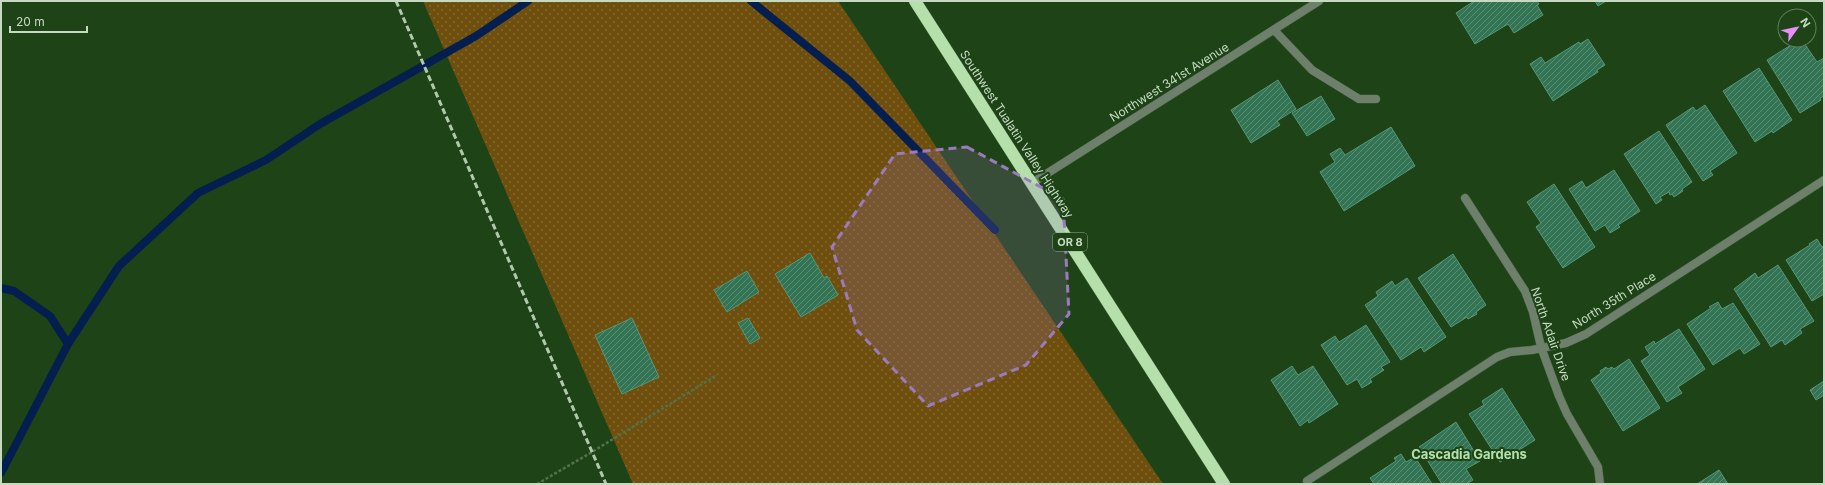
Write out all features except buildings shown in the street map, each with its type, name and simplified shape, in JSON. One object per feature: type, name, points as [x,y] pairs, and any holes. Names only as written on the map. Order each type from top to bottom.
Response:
[{"type":"highway","name":"Southwest Tualatin Valley Highway","points":[[915,1],[1224,484]]},
{"type":"street","name":"Northwest 341st Avenue","points":[[1032,183],[1319,1]]},
{"type":"street","points":[[1274,30],[1312,70],[1359,100],[1376,99]]},
{"type":"street","name":"North 35th Place","points":[[1307,481],[1497,357],[1510,352],[1532,350],[1566,343],[1586,334],[1824,180]]},
{"type":"street","name":"North Adair Drive","points":[[1465,198],[1525,291],[1533,312],[1541,348],[1567,414],[1598,467],[1600,484]]},
{"type":"path","points":[[538,484],[717,375]]},
{"type":"highlighted area","points":[[967,147],[1063,199],[1069,314],[1026,365],[928,406],[857,330],[832,247],[895,154]]},
{"type":"shaded area","points":[[423,1],[838,1],[1163,484],[633,484]]},
{"type":"waterway","points":[[1,473],[68,344],[119,266],[198,193],[266,160],[320,124],[476,36],[528,1]]},
{"type":"waterway","points":[[751,1],[850,81],[995,230]]},
{"type":"waterway","points":[[1,288],[14,291],[50,316],[68,344]]},
{"type":"railway","points":[[396,1],[606,484]]},
{"type":"district","name":"Cascadia Gardens","points":[[1469,454]]}]
